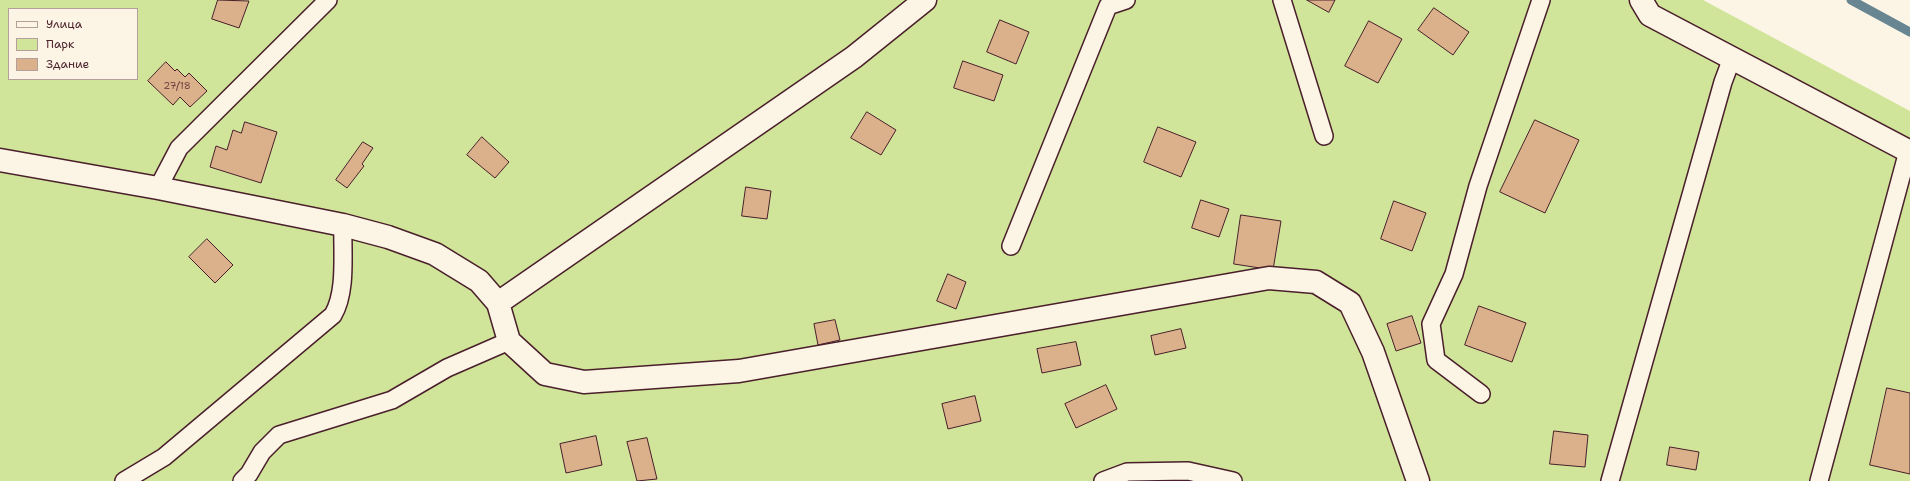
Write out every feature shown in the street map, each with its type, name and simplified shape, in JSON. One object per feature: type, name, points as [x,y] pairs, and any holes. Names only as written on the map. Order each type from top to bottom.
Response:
[{"type":"street","points":[[498,303],[854,57],[925,0]]},
{"type":"street","points":[[1642,0],[1650,15],[1909,151]]},
{"type":"street","points":[[0,160],[158,188],[343,225],[388,237],[435,254],[479,281],[498,303],[509,341],[545,374],[584,382],[739,371],[1270,278],[1316,282],[1350,303],[1373,352],[1418,481]]},
{"type":"lane","points":[[158,188],[179,148],[328,0]]},
{"type":"lane","points":[[1011,246],[1108,6],[1126,0]]},
{"type":"lane","points":[[1282,0],[1324,136]]},
{"type":"lane","points":[[1480,394],[1436,360],[1431,324],[1454,274],[1478,186],[1541,0]]},
{"type":"lane","points":[[1610,481],[1723,82],[1732,58]]},
{"type":"lane","points":[[1819,481],[1909,151]]},
{"type":"lane","points":[[124,481],[164,457],[333,315],[339,305],[341,294],[343,225]]},
{"type":"lane","points":[[242,481],[249,474],[262,452],[279,436],[392,400],[447,368],[509,341]]},
{"type":"lane","points":[[1103,481],[1128,472],[1188,471],[1233,481]]},
{"type":"green space","points":[[0,0],[1703,0],[1910,111],[1910,481],[0,481]]},
{"type":"building","points":[[218,0],[249,1],[239,28],[212,19]]},
{"type":"building","points":[[1307,0],[1335,0],[1329,12]]},
{"type":"building","points":[[1434,8],[1469,32],[1453,55],[1418,30]]},
{"type":"building","points":[[1000,20],[1029,32],[1016,64],[987,52]]},
{"type":"building","points":[[1369,21],[1402,39],[1378,83],[1345,66]]},
{"type":"building","points":[[963,61],[1003,75],[994,101],[954,88]]},
{"type":"building","points":[[166,62],[175,71],[177,69],[185,77],[189,73],[207,91],[190,107],[180,97],[173,105],[148,81]]},
{"type":"building","points":[[867,112],[896,130],[881,155],[851,138]]},
{"type":"building","points":[[1535,120],[1579,140],[1545,213],[1500,192]]},
{"type":"building","points":[[245,122],[277,132],[261,183],[210,167],[216,146],[227,150],[233,130],[241,133]]},
{"type":"building","points":[[1158,127],[1196,142],[1181,177],[1144,162]]},
{"type":"building","points":[[482,137],[509,162],[495,178],[467,155]]},
{"type":"building","points":[[363,142],[373,148],[362,164],[364,166],[347,188],[336,180]]},
{"type":"building","points":[[746,187],[771,191],[767,219],[742,216]]},
{"type":"building","points":[[1201,200],[1229,209],[1219,237],[1192,228]]},
{"type":"building","points":[[1394,201],[1426,213],[1412,251],[1381,239]]},
{"type":"building","points":[[1241,215],[1281,221],[1273,270],[1234,264]]},
{"type":"building","points":[[207,239],[233,265],[215,283],[189,257]]},
{"type":"building","points":[[948,274],[966,282],[956,309],[937,301]]},
{"type":"building","points":[[1479,306],[1526,323],[1512,362],[1465,345]]},
{"type":"building","points":[[1412,316],[1421,343],[1396,351],[1387,324]]},
{"type":"building","points":[[835,320],[840,340],[818,345],[814,324]]},
{"type":"building","points":[[1181,329],[1186,348],[1155,355],[1151,336]]},
{"type":"building","points":[[1076,342],[1081,365],[1042,373],[1037,349]]},
{"type":"building","points":[[1106,385],[1117,409],[1076,428],[1065,404]]},
{"type":"building","points":[[1887,388],[1910,393],[1910,474],[1870,465]]},
{"type":"building","points":[[975,396],[981,421],[948,429],[942,404]]},
{"type":"building","points":[[1554,431],[1588,435],[1585,467],[1550,464]]},
{"type":"building","points":[[596,436],[602,465],[566,473],[560,444]]},
{"type":"building","points":[[647,438],[657,479],[637,481],[627,442]]},
{"type":"building","points":[[1670,447],[1699,452],[1696,470],[1667,465]]},
{"type":"waterway","points":[[1851,0],[1910,32]]}]
